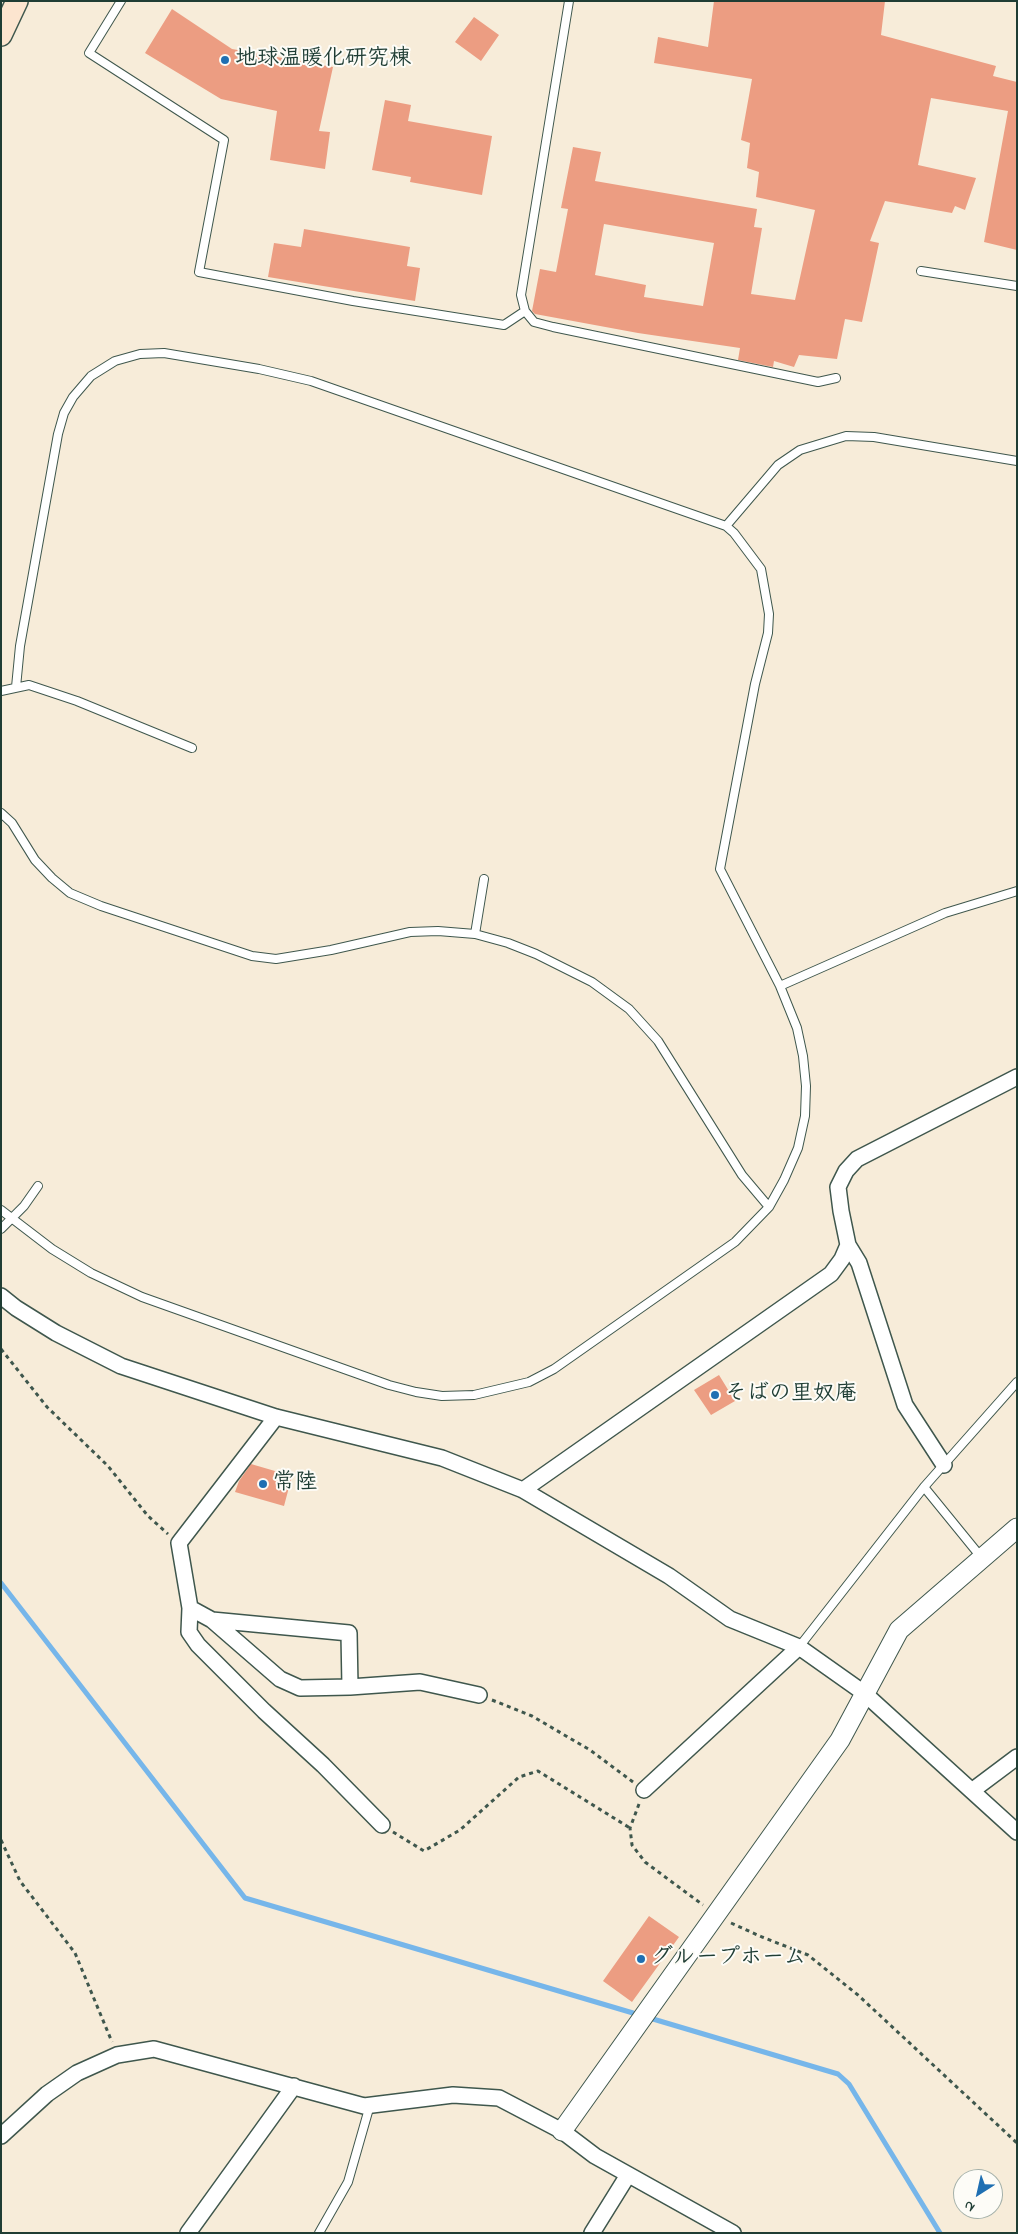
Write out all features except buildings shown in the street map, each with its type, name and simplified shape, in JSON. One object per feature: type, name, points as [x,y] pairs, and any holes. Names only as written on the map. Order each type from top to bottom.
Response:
[{"type":"main road","points":[[1,35],[17,1]]},
{"type":"street","points":[[944,1465],[905,1405],[859,1263],[848,1245],[838,1187],[846,1171],[857,1159],[1017,1077]]},
{"type":"street","points":[[523,1490],[831,1274],[842,1259],[848,1245]]},
{"type":"street","points":[[1,1296],[16,1308],[56,1333],[121,1366],[276,1418],[442,1458],[523,1490],[670,1576],[730,1619],[799,1647],[864,1693],[1017,1832]]},
{"type":"street","points":[[276,1418],[179,1543],[190,1608],[189,1632],[198,1645],[264,1712],[323,1765],[382,1825]]},
{"type":"street","points":[[562,2131],[840,1740],[899,1630],[1017,1528]]},
{"type":"street","points":[[190,1608],[212,1620],[280,1679],[300,1688],[420,1682],[479,1694]]},
{"type":"street","points":[[212,1620],[349,1633],[350,1687]]},
{"type":"street","points":[[644,1790],[799,1647]]},
{"type":"street","points":[[973,1790],[1017,1757]]},
{"type":"street","points":[[1,2136],[47,2094],[77,2073],[117,2055],[154,2048],[364,2106],[453,2095],[499,2098],[562,2131],[595,2156],[733,2233]]},
{"type":"street","points":[[188,2233],[294,2086]]},
{"type":"street","points":[[592,2233],[628,2175]]},
{"type":"lane","points":[[121,1],[89,53],[224,140],[199,272],[353,301],[504,325],[525,311]]},
{"type":"lane","points":[[570,1],[521,295],[525,311],[534,322],[553,328],[818,382],[836,378]]},
{"type":"lane","points":[[921,271],[1017,286]]},
{"type":"lane","points":[[1,1210],[52,1249],[91,1273],[142,1297],[389,1385],[442,1396],[474,1396],[529,1382],[554,1369],[735,1242],[769,1207],[784,1180],[798,1148],[805,1116],[806,1086],[803,1056],[797,1028],[780,986],[720,869],[755,684],[768,633],[769,614],[761,569],[734,533],[726,526],[311,381],[259,369],[174,355],[140,354],[115,361],[91,376],[73,397],[64,413],[58,434],[20,646],[16,687]]},
{"type":"lane","points":[[726,526],[778,465],[800,450],[846,436],[874,437],[1017,461]]},
{"type":"lane","points":[[1,691],[29,685],[77,701],[192,748]]},
{"type":"lane","points":[[1,813],[12,823],[35,860],[70,893],[101,906],[252,956],[276,959],[331,950],[410,932],[438,931],[475,934],[508,943],[536,954],[592,982],[629,1009],[658,1041],[742,1175],[769,1207]]},
{"type":"lane","points":[[475,934],[484,879]]},
{"type":"lane","points":[[780,986],[946,913],[1017,891]]},
{"type":"lane","points":[[1,1229],[12,1219],[38,1186]]},
{"type":"lane","points":[[799,1647],[924,1487],[1017,1382]]},
{"type":"lane","points":[[924,1487],[982,1558]]},
{"type":"lane","points":[[319,2233],[348,2182],[370,2105]]},
{"type":"path","points":[[1,1350],[47,1407],[108,1466],[148,1516],[179,1543]]},
{"type":"path","points":[[479,1694],[532,1716],[590,1750],[644,1790],[630,1828],[632,1845],[645,1862],[715,1915],[762,1937],[808,1955],[858,1995],[1017,2143]]},
{"type":"path","points":[[382,1825],[424,1852],[460,1830],[518,1777],[538,1771],[630,1828]]},
{"type":"path","points":[[1,1840],[20,1881],[75,1953],[117,2055]]},
{"type":"waterway","points":[[1,1583],[245,1898],[633,2013]]},
{"type":"waterway","points":[[653,2019],[838,2074],[849,2084],[940,2233]]},
{"type":"place","name":"地球温暖化研究棟","points":[[225,60]]},
{"type":"place","name":"そばの里奴庵","points":[[715,1395]]},
{"type":"place","name":"常陸","points":[[263,1484]]},
{"type":"place","name":"グループホーム","points":[[641,1959]]}]
